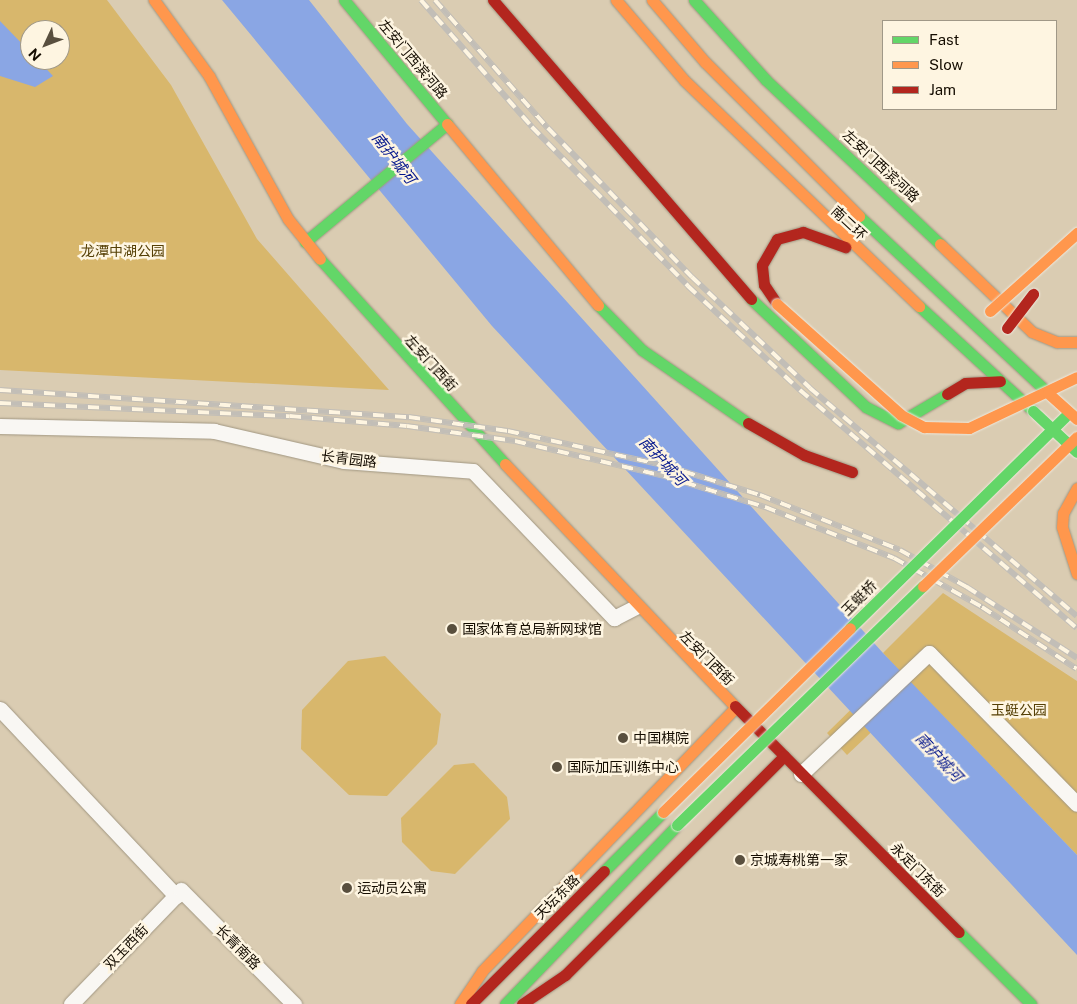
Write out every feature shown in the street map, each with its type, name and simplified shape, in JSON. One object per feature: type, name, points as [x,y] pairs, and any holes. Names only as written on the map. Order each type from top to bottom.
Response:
[{"type":"main road","name":"左安门西街","points":[[154,0],[209,76],[288,219],[306,242],[427,382],[636,607],[759,732]]},
{"type":"main road","name":"左安门西滨河路","points":[[344,0],[602,310],[642,350],[733,414],[804,455],[852,472]]},
{"type":"main road","points":[[493,0],[734,283],[866,408],[898,423],[934,406],[947,394],[965,383],[1000,381]]},
{"type":"main road","name":"南二环","points":[[616,0],[685,80],[864,257],[1077,452]]},
{"type":"main road","name":"南二环","points":[[652,0],[704,62],[1009,358],[1077,420]]},
{"type":"main road","name":"左安门西滨河路","points":[[694,0],[766,80],[1032,332],[1058,342],[1077,342]]},
{"type":"main road","points":[[678,9],[704,62]]},
{"type":"main road","points":[[306,242],[355,197],[447,124]]},
{"type":"main road","points":[[959,310],[990,311],[1077,233]]},
{"type":"main road","points":[[864,257],[817,234],[784,235],[769,247],[762,265],[764,285],[777,304],[896,411],[924,427],[969,428],[1077,376]]},
{"type":"main road","points":[[1009,358],[1007,328],[1046,280],[1077,247]]},
{"type":"main road","points":[[954,340],[954,357]]},
{"type":"main road","points":[[947,394],[955,373]]},
{"type":"main road","name":"玉蜓桥","points":[[663,812],[1077,406]]},
{"type":"main road","points":[[759,732],[1077,420]]},
{"type":"main road","points":[[505,1004],[677,825],[1077,437]]},
{"type":"main road","points":[[1077,488],[1068,503],[1063,542],[1077,574]]},
{"type":"main road","points":[[451,1004],[735,708]]},
{"type":"main road","name":"永定门东街","points":[[759,732],[1031,1004]]},
{"type":"main road","points":[[698,745],[747,794]]},
{"type":"main road","points":[[538,1004],[564,975],[784,756]]},
{"type":"main road","name":"天坛东路","points":[[471,1004],[663,812]]},
{"type":"main road","points":[[460,1004],[482,971]]},
{"type":"main road","points":[[522,1004],[564,975]]},
{"type":"street","name":"长青园路","points":[[0,426],[214,431],[344,461],[473,471],[614,618],[636,607]]},
{"type":"street","points":[[801,774],[837,744],[929,653],[1077,804]]},
{"type":"street","name":"长青南路","points":[[0,709],[179,893],[294,1004]]},
{"type":"street","name":"双玉西街","points":[[71,1004],[179,893]]},
{"type":"green space","name":"龙潭中湖公园","points":[[0,0],[107,0],[171,85],[257,239],[389,390],[0,370]]},
{"type":"green space","name":"玉蜓公园","points":[[943,593],[1077,681],[1077,855],[917,689],[847,755],[827,733],[895,666],[883,653]]},
{"type":"green space","points":[[385,656],[441,714],[437,744],[387,796],[349,795],[301,749],[302,710],[348,661]]},
{"type":"green space","points":[[474,763],[507,797],[510,819],[455,874],[431,871],[402,842],[401,818],[454,765]]},
{"type":"water","name":"南护城河","points":[[222,0],[309,0],[407,124],[883,653],[1077,855],[1077,955],[492,326]]},
{"type":"water","points":[[0,21],[20,42],[20,70],[47,70],[53,76],[35,87],[0,76]]},
{"type":"railway","points":[[421,0],[532,127],[688,286],[800,390],[1077,628]]},
{"type":"railway","points":[[435,0],[548,128],[692,277],[810,388],[1077,616]]},
{"type":"railway","points":[[0,390],[409,417],[508,431],[663,465],[760,495],[900,550],[967,587],[1077,658]]},
{"type":"railway","points":[[0,403],[290,416],[407,426],[515,441],[664,476],[765,507],[894,558],[982,607],[1077,669]]},
{"type":"traffic: fast","points":[[305,242],[447,124],[344,0]]},
{"type":"traffic: fast","points":[[694,0],[766,80],[940,244]]},
{"type":"traffic: fast","points":[[859,216],[1048,393]]},
{"type":"traffic: fast","points":[[320,259],[505,464]]},
{"type":"traffic: fast","points":[[751,299],[866,407],[898,423],[947,394]]},
{"type":"traffic: fast","points":[[598,305],[642,350],[748,423]]},
{"type":"traffic: fast","points":[[919,306],[1033,411]]},
{"type":"traffic: fast","points":[[1033,411],[1077,452]]},
{"type":"traffic: fast","points":[[850,628],[1065,417]]},
{"type":"traffic: fast","points":[[677,825],[923,586]]},
{"type":"traffic: fast","points":[[604,871],[663,812]]},
{"type":"traffic: fast","points":[[505,1004],[677,825]]},
{"type":"traffic: fast","points":[[959,932],[1031,1004]]},
{"type":"traffic: slow","points":[[154,0],[209,76],[288,219],[320,259]]},
{"type":"traffic: slow","points":[[616,0],[685,81],[919,306]]},
{"type":"traffic: slow","points":[[652,0],[705,62],[859,216]]},
{"type":"traffic: slow","points":[[447,124],[598,305]]},
{"type":"traffic: slow","points":[[990,311],[1077,233]]},
{"type":"traffic: slow","points":[[940,244],[1032,332],[1057,342],[1077,342]]},
{"type":"traffic: slow","points":[[777,304],[901,415],[924,427],[969,428],[1077,377]]},
{"type":"traffic: slow","points":[[1048,393],[1077,419]]},
{"type":"traffic: slow","points":[[923,586],[1077,437]]},
{"type":"traffic: slow","points":[[505,464],[735,706]]},
{"type":"traffic: slow","points":[[1077,488],[1063,513],[1062,527],[1077,574]]},
{"type":"traffic: slow","points":[[663,812],[850,628]]},
{"type":"traffic: slow","points":[[460,1004],[482,971],[735,708]]},
{"type":"traffic: jam","points":[[493,0],[751,299]]},
{"type":"traffic: jam","points":[[777,304],[764,285],[762,265],[777,239],[803,232],[845,247]]},
{"type":"traffic: jam","points":[[1007,328],[1033,294]]},
{"type":"traffic: jam","points":[[947,394],[965,383],[1000,381]]},
{"type":"traffic: jam","points":[[748,423],[804,455],[852,472]]},
{"type":"traffic: jam","points":[[735,706],[959,932]]},
{"type":"traffic: jam","points":[[522,1004],[565,975],[784,756]]},
{"type":"traffic: jam","points":[[471,1004],[604,871]]},
{"type":"place","name":"国家体育总局新网球馆","points":[[452,629]]},
{"type":"place","name":"中国棋院","points":[[623,738]]},
{"type":"place","name":"国际加压训练中心","points":[[557,767]]},
{"type":"place","name":"京城寿桃第一家","points":[[740,860]]},
{"type":"place","name":"运动员公寓","points":[[347,888]]}]
